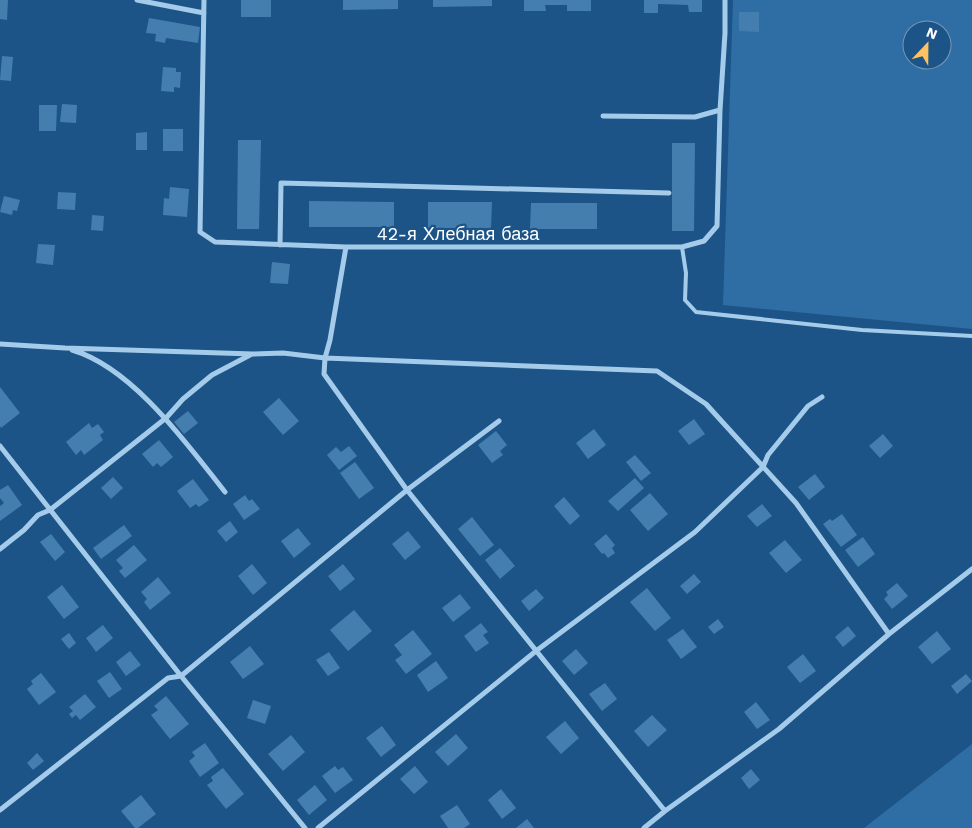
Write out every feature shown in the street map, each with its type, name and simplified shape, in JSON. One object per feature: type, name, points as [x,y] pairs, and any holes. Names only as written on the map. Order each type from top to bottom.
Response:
[{"type":"street","points":[[137,0],[204,13]]},
{"type":"street","name":"42-я Хлебная база","points":[[204,0],[200,232],[215,242],[346,248],[682,247],[704,241],[717,226],[725,0]]},
{"type":"street","points":[[603,116],[695,118],[720,110]]},
{"type":"street","points":[[280,245],[281,183],[668,193]]},
{"type":"street","points":[[346,248],[330,340],[325,358],[324,374],[407,490],[664,811]]},
{"type":"street","points":[[0,344],[253,354],[284,353],[325,358],[657,371],[706,404],[796,503],[889,634]]},
{"type":"street","points":[[65,348],[88,355],[111,369],[166,418],[225,492]]},
{"type":"street","points":[[0,549],[24,530],[38,515],[50,510],[166,418],[183,399],[212,375],[253,354]]},
{"type":"street","points":[[318,828],[536,650],[694,532],[763,467],[768,455],[808,406],[822,397]]},
{"type":"street","points":[[0,810],[168,678],[181,676],[407,490],[499,421]]},
{"type":"street","points":[[0,446],[181,676],[306,828]]},
{"type":"street","points":[[644,828],[664,811],[779,729],[889,634],[972,569]]},
{"type":"lane","points":[[682,247],[686,273],[685,300],[696,312],[862,330],[972,336]]},
{"type":"shaded area","points":[[733,0],[972,0],[972,329],[723,305]]},
{"type":"shaded area","points":[[972,744],[972,828],[864,828]]},
{"type":"building","points":[[0,0],[8,0],[7,20],[0,19]]},
{"type":"building","points":[[241,0],[271,0],[271,17],[241,17]]},
{"type":"building","points":[[343,0],[398,0],[398,9],[343,10]]},
{"type":"building","points":[[433,0],[492,0],[492,6],[433,7]]},
{"type":"building","points":[[524,0],[591,0],[591,11],[567,11],[567,5],[545,5],[546,11],[524,11]]},
{"type":"building","points":[[644,0],[702,0],[702,12],[689,12],[688,5],[658,4],[658,13],[644,13]]},
{"type":"building","points":[[739,12],[759,12],[759,32],[739,31]]},
{"type":"building","points":[[149,18],[200,27],[198,43],[166,38],[165,43],[155,41],[156,34],[146,33]]},
{"type":"building","points":[[2,56],[13,57],[11,81],[0,80]]},
{"type":"building","points":[[163,67],[176,68],[176,72],[181,72],[180,88],[174,87],[174,92],[161,91]]},
{"type":"building","points":[[62,104],[77,105],[76,123],[60,122]]},
{"type":"building","points":[[39,105],[57,105],[56,131],[39,131]]},
{"type":"building","points":[[163,129],[183,129],[183,151],[163,151]]},
{"type":"building","points":[[147,132],[147,150],[136,150],[136,133]]},
{"type":"building","points":[[238,140],[261,140],[259,229],[237,229]]},
{"type":"building","points":[[672,143],[695,143],[694,231],[672,231]]},
{"type":"building","points":[[170,187],[189,189],[187,217],[163,215],[164,198],[169,199]]},
{"type":"building","points":[[58,192],[76,193],[75,210],[57,209]]},
{"type":"building","points":[[4,196],[20,200],[17,211],[13,210],[12,215],[0,212]]},
{"type":"building","points":[[309,201],[394,202],[394,227],[309,227]]},
{"type":"building","points":[[428,202],[492,202],[491,228],[428,228]]},
{"type":"building","points":[[531,203],[597,203],[597,229],[530,229]]},
{"type":"building","points":[[92,215],[104,216],[103,231],[91,230]]},
{"type":"building","points":[[38,244],[55,245],[53,265],[36,263]]},
{"type":"building","points":[[272,262],[290,264],[288,284],[270,283]]},
{"type":"building","points":[[0,387],[20,413],[1,428],[0,426]]},
{"type":"building","points":[[279,398],[299,421],[283,435],[263,412]]},
{"type":"building","points":[[188,411],[198,423],[184,434],[174,422]]},
{"type":"building","points":[[694,419],[705,434],[689,445],[678,431]]},
{"type":"building","points":[[89,423],[92,428],[98,424],[104,432],[100,435],[103,440],[84,455],[81,450],[76,455],[66,442]]},
{"type":"building","points":[[594,429],[606,445],[588,459],[576,443]]},
{"type":"building","points":[[496,431],[507,445],[500,451],[503,455],[492,463],[478,445]]},
{"type":"building","points":[[883,434],[893,446],[880,458],[869,446]]},
{"type":"building","points":[[159,440],[173,457],[161,467],[157,463],[153,467],[142,454]]},
{"type":"building","points":[[349,446],[357,456],[339,470],[327,455],[336,447],[341,452]]},
{"type":"building","points":[[635,455],[651,473],[641,481],[626,462]]},
{"type":"building","points":[[355,462],[374,488],[359,499],[340,473]]},
{"type":"building","points":[[815,474],[825,487],[809,500],[798,487]]},
{"type":"building","points":[[113,477],[123,488],[111,499],[101,488]]},
{"type":"building","points":[[635,478],[644,488],[618,511],[608,501]]},
{"type":"building","points":[[193,479],[209,500],[199,507],[196,504],[190,508],[177,491]]},
{"type":"building","points":[[8,485],[22,505],[0,521],[0,506],[4,503],[0,498],[0,490]]},
{"type":"building","points":[[650,493],[668,514],[648,531],[630,510]]},
{"type":"building","points":[[245,495],[249,501],[252,499],[260,509],[244,520],[233,504]]},
{"type":"building","points":[[564,497],[580,516],[570,525],[554,506]]},
{"type":"building","points":[[762,504],[772,516],[757,527],[747,516]]},
{"type":"building","points":[[842,514],[857,535],[841,547],[823,524],[830,519],[832,521]]},
{"type":"building","points":[[472,517],[494,545],[480,556],[458,529]]},
{"type":"building","points":[[230,521],[238,532],[226,542],[217,531]]},
{"type":"building","points":[[124,525],[132,536],[101,559],[93,548]]},
{"type":"building","points":[[298,528],[311,544],[294,558],[281,541]]},
{"type":"building","points":[[408,531],[421,547],[405,560],[392,544]]},
{"type":"building","points":[[51,534],[65,552],[55,561],[40,542]]},
{"type":"building","points":[[606,534],[615,545],[612,548],[615,553],[608,558],[594,544]]},
{"type":"building","points":[[863,537],[875,554],[858,567],[845,550]]},
{"type":"building","points":[[785,540],[802,560],[786,573],[769,553]]},
{"type":"building","points":[[134,545],[147,560],[125,578],[119,571],[123,568],[116,560]]},
{"type":"building","points":[[500,548],[515,566],[500,579],[485,560]]},
{"type":"building","points":[[252,564],[267,583],[253,595],[238,576]]},
{"type":"building","points":[[343,564],[355,579],[340,591],[328,576]]},
{"type":"building","points":[[694,574],[701,582],[687,594],[680,586]]},
{"type":"building","points":[[158,577],[171,593],[150,610],[144,602],[147,599],[141,592]]},
{"type":"building","points":[[897,583],[908,596],[892,609],[884,599],[888,595],[886,592]]},
{"type":"building","points":[[62,585],[79,607],[64,619],[47,597]]},
{"type":"building","points":[[647,588],[671,618],[655,631],[630,602]]},
{"type":"building","points":[[536,589],[544,598],[529,611],[521,601]]},
{"type":"building","points":[[460,594],[471,608],[453,622],[442,608]]},
{"type":"building","points":[[354,610],[372,631],[348,651],[330,630]]},
{"type":"building","points":[[718,619],[724,627],[714,634],[708,627]]},
{"type":"building","points":[[481,623],[488,632],[483,635],[489,643],[476,652],[464,636]]},
{"type":"building","points":[[103,625],[113,638],[96,652],[86,638]]},
{"type":"building","points":[[848,626],[856,636],[843,647],[835,637]]},
{"type":"building","points":[[683,629],[697,647],[681,659],[667,640]]},
{"type":"building","points":[[413,630],[432,654],[406,674],[395,660],[402,655],[394,645]]},
{"type":"building","points":[[937,631],[951,649],[932,664],[918,647]]},
{"type":"building","points":[[69,633],[76,643],[69,649],[61,639]]},
{"type":"building","points":[[250,646],[264,664],[243,679],[230,662]]},
{"type":"building","points":[[576,649],[588,663],[574,675],[562,661]]},
{"type":"building","points":[[130,651],[141,665],[126,676],[116,662]]},
{"type":"building","points":[[329,652],[340,668],[328,676],[316,660]]},
{"type":"building","points":[[803,654],[816,671],[800,683],[787,667]]},
{"type":"building","points":[[436,661],[448,678],[428,692],[417,675]]},
{"type":"building","points":[[110,672],[122,689],[109,698],[97,681]]},
{"type":"building","points":[[41,673],[56,692],[39,705],[27,689],[33,684],[31,681]]},
{"type":"building","points":[[966,674],[972,681],[957,694],[951,686]]},
{"type":"building","points":[[605,683],[617,699],[602,711],[589,694]]},
{"type":"building","points":[[85,694],[96,707],[80,720],[76,715],[72,718],[69,714],[73,711],[69,707]]},
{"type":"building","points":[[166,696],[189,724],[170,739],[151,715],[158,710],[154,706]]},
{"type":"building","points":[[253,700],[271,706],[265,724],[247,718]]},
{"type":"building","points":[[756,702],[770,720],[757,729],[744,712]]},
{"type":"building","points":[[652,715],[667,730],[648,747],[634,731]]},
{"type":"building","points":[[565,721],[579,738],[561,754],[546,737]]},
{"type":"building","points":[[382,726],[396,745],[381,757],[366,738]]},
{"type":"building","points":[[456,734],[468,748],[448,766],[435,752]]},
{"type":"building","points":[[291,735],[305,752],[283,771],[268,754]]},
{"type":"building","points":[[205,743],[219,763],[200,777],[189,761],[195,756],[192,752]]},
{"type":"building","points":[[37,753],[44,761],[33,770],[27,763]]},
{"type":"building","points":[[335,766],[338,770],[343,767],[353,780],[335,793],[322,776]]},
{"type":"building","points":[[415,766],[428,782],[414,794],[400,779]]},
{"type":"building","points":[[223,768],[244,794],[226,809],[207,785],[213,781],[211,777]]},
{"type":"building","points":[[751,769],[760,780],[749,789],[741,778]]},
{"type":"building","points":[[315,785],[327,800],[309,815],[297,800]]},
{"type":"building","points":[[501,789],[516,808],[502,819],[488,800]]},
{"type":"building","points":[[141,795],[156,814],[138,828],[135,828],[121,811]]},
{"type":"building","points":[[457,805],[470,824],[464,828],[448,828],[440,816]]},
{"type":"building","points":[[527,819],[534,828],[516,828]]}]
